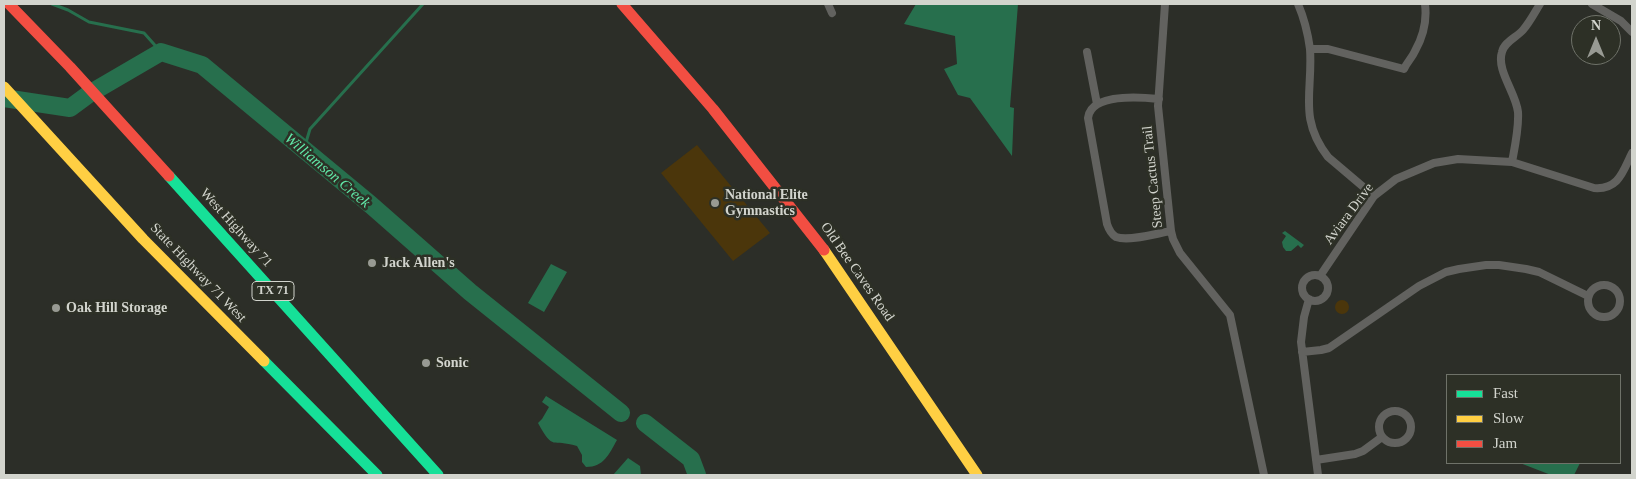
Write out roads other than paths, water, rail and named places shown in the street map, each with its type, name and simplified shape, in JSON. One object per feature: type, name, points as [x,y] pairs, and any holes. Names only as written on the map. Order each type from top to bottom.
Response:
[{"type":"main road","name":"West Highway 71","points":[[9,4],[70,67],[438,475]]},
{"type":"main road","name":"Old Bee Caves Road","points":[[622,4],[713,110],[818,241],[977,475]]},
{"type":"main road","name":"State Highway 71 West","points":[[4,87],[143,238],[377,475]]},
{"type":"street","points":[[828,4],[832,13]]},
{"type":"street","name":"Steep Cactus Trail","points":[[1165,4],[1159,99],[1160,132],[1171,231],[1180,254],[1230,315],[1264,475]]},
{"type":"street","points":[[1298,4],[1310,49],[1308,108],[1311,124],[1328,157],[1374,196]]},
{"type":"street","points":[[1310,49],[1328,49],[1404,69],[1421,38],[1425,24],[1425,4]]},
{"type":"street","points":[[1512,162],[1518,112],[1517,104],[1503,69],[1501,54],[1508,43],[1525,28],[1540,4]]},
{"type":"street","points":[[1592,4],[1621,22],[1632,32]]},
{"type":"street","points":[[1087,52],[1097,104]]},
{"type":"street","points":[[1159,99],[1133,96],[1097,104],[1090,111],[1088,118],[1110,230],[1117,237],[1127,238],[1171,231]]},
{"type":"street","name":"Aviara Drive","points":[[1318,475],[1302,352],[1302,330],[1309,299],[1304,296],[1302,285],[1309,276],[1320,276],[1374,196],[1396,179],[1434,164],[1458,159],[1512,162],[1594,188],[1608,187],[1618,180],[1632,153]]},
{"type":"street","points":[[1302,352],[1321,350],[1336,345],[1419,286],[1446,272],[1471,266],[1499,265],[1526,268],[1539,272],[1588,296]]},
{"type":"street","points":[[1309,299],[1315,301],[1320,299],[1325,296],[1328,290],[1325,279],[1320,276]]},
{"type":"street","points":[[1600,285],[1610,286],[1618,293],[1620,298],[1618,309],[1608,317],[1599,317],[1589,309],[1588,296],[1594,287],[1600,285]]},
{"type":"street","points":[[1394,411],[1406,414],[1411,424],[1411,429],[1406,439],[1397,443],[1386,441],[1382,437],[1379,426],[1380,420],[1384,415],[1394,411]]},
{"type":"street","points":[[1316,460],[1364,451],[1382,437]]},
{"type":"waterway","points":[[52,4],[68,10],[89,22],[144,33],[161,52]]},
{"type":"waterway","points":[[304,149],[310,129],[423,4]]},
{"type":"waterway","name":"Williamson Creek","points":[[4,98],[70,108],[89,94],[161,52],[202,65],[371,205],[470,292],[621,413]]},
{"type":"waterway","name":"Williamson Creek","points":[[645,423],[691,459],[697,475]]},
{"type":"place","name":"National Elite Gymnastics","points":[[715,203]]},
{"type":"place","name":"Jack Allen's","points":[[372,263]]},
{"type":"place","name":"Oak Hill Storage","points":[[56,308]]},
{"type":"place","name":"Sonic","points":[[426,363]]}]
